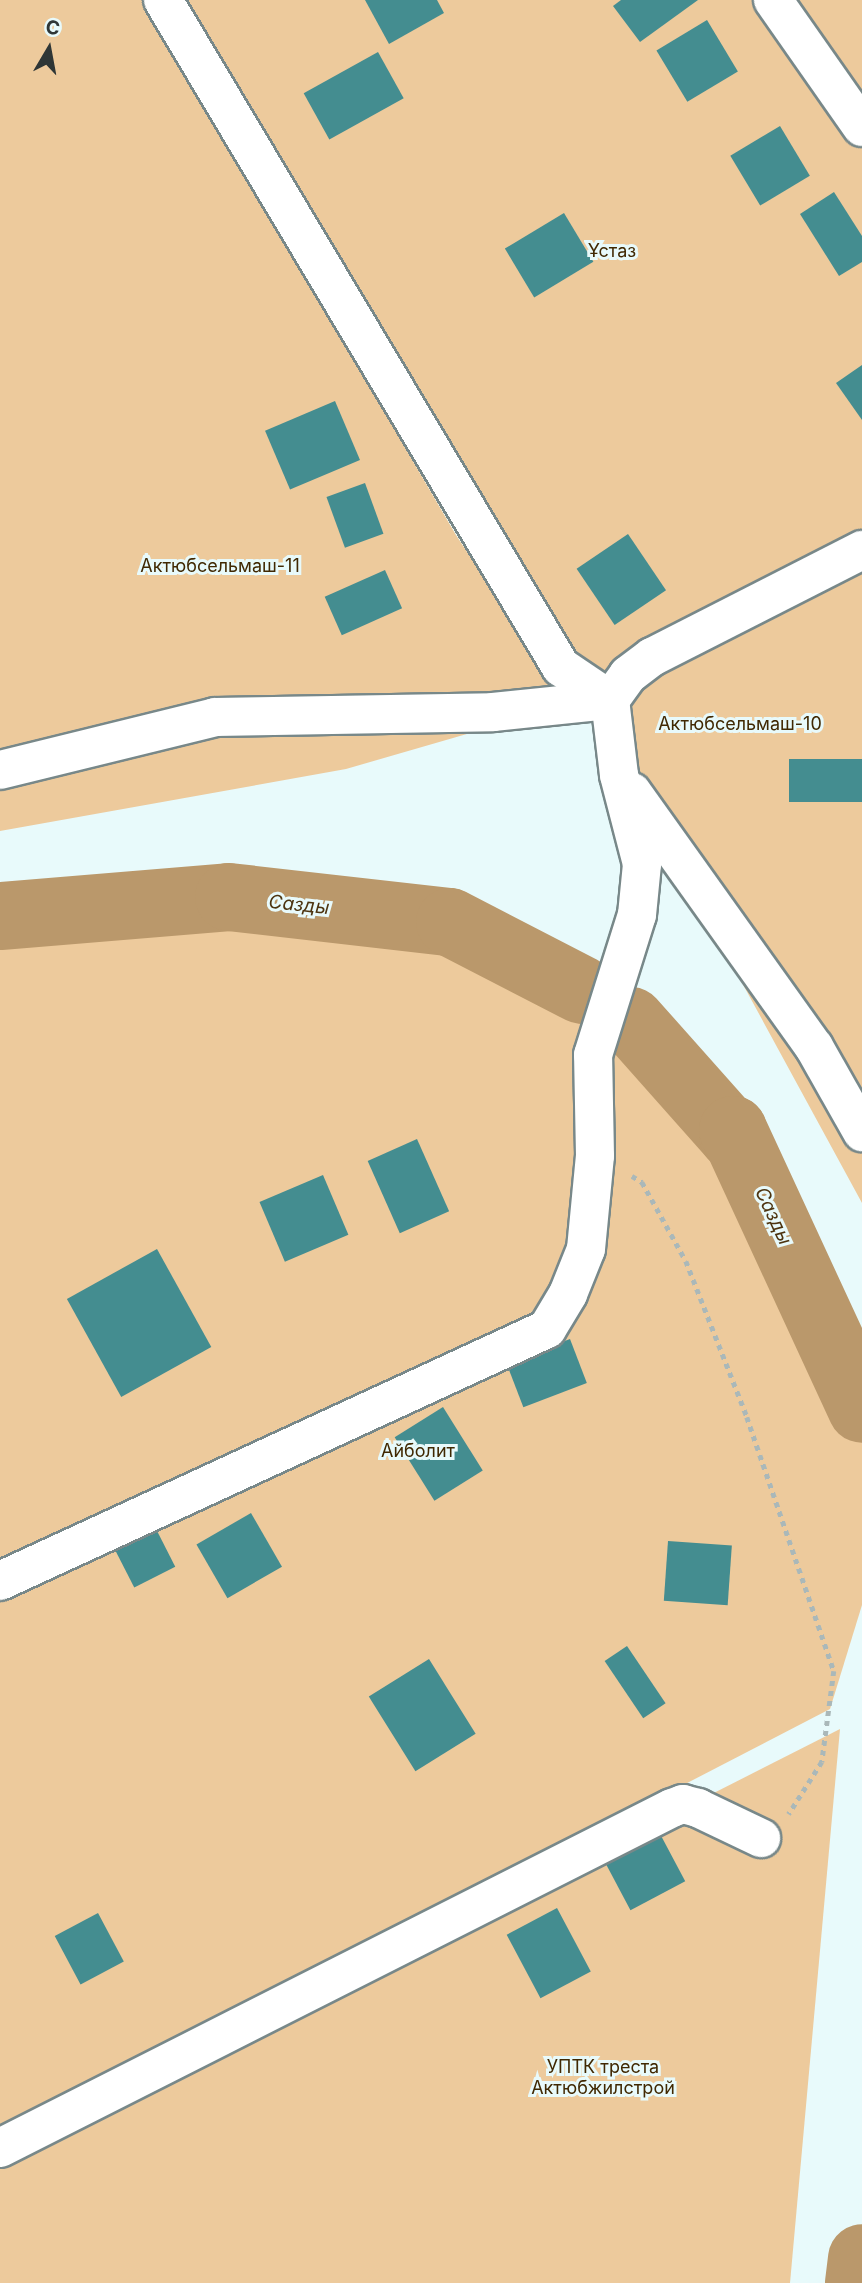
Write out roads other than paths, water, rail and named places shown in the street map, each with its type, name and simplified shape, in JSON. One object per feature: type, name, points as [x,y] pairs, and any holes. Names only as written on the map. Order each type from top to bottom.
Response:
[{"type":"lane","points":[[163,0],[561,667],[610,700]]},
{"type":"lane","points":[[773,0],[862,127]]},
{"type":"lane","points":[[0,1581],[547,1329],[568,1294],[586,1249],[595,1156],[593,1055],[637,915],[642,864],[619,775],[610,700],[628,676],[652,657],[862,550]]},
{"type":"lane","points":[[0,770],[215,717],[493,712],[610,700]]},
{"type":"lane","points":[[619,775],[814,1047],[862,1132]]},
{"type":"lane","points":[[0,2148],[671,1808],[683,1804],[698,1808],[761,1838]]},
{"type":"waterway","name":"Сазды","points":[[0,916],[229,897],[450,922],[582,990]]},
{"type":"waterway","name":"Сазды","points":[[631,1021],[733,1136],[733,1130],[862,1409]]},
{"type":"waterway","name":"Сазды","points":[[859,2283],[862,2258]]},
{"type":"park label","name":"Ұстаз","points":[[612,251]]},
{"type":"park label","name":"Актюбсельмаш-11","points":[[220,566]]},
{"type":"park label","name":"Актюбсельмаш-10","points":[[740,724]]},
{"type":"park label","name":"Айболит","points":[[418,1451]]},
{"type":"park label","name":"УПТК треста Актюбжилстрой","points":[[603,2078]]}]
